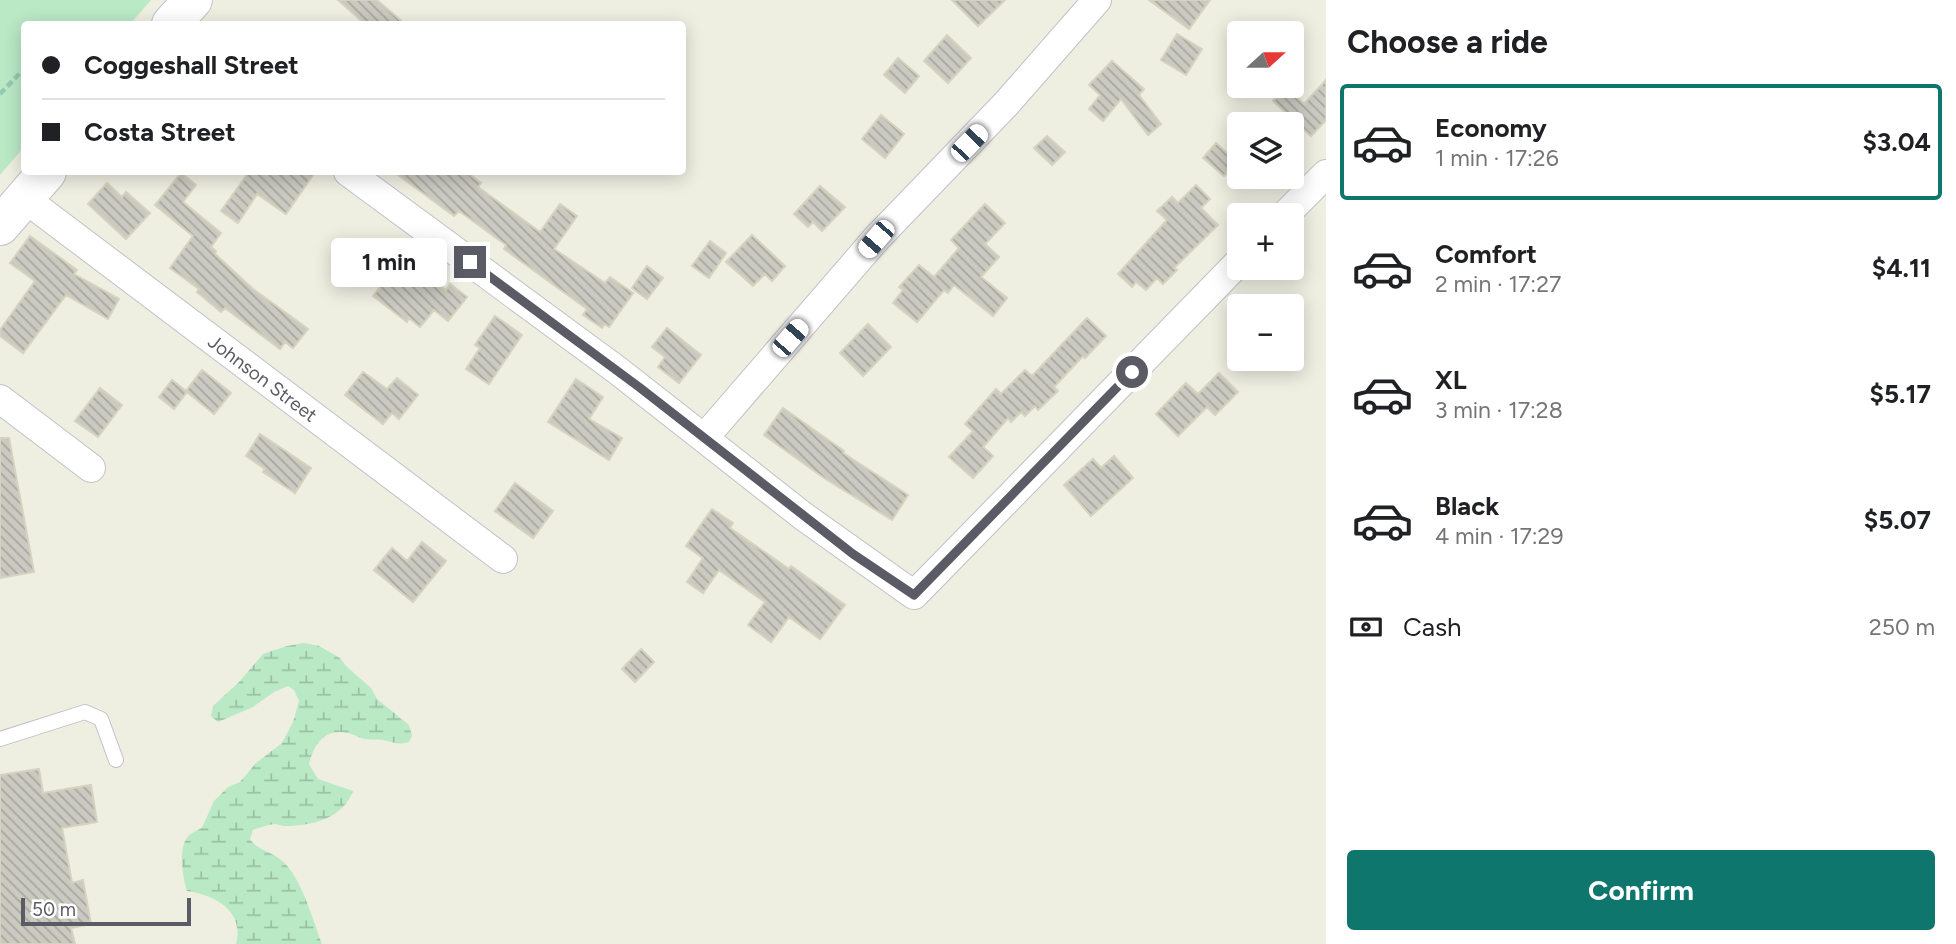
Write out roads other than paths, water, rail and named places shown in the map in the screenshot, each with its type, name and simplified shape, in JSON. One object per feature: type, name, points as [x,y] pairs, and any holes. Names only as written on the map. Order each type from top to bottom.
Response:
[{"type":"main road","points":[[174,21],[193,0]]},
{"type":"street","points":[[705,437],[876,239],[1006,104],[1097,0]]},
{"type":"street","points":[[1297,203],[1326,174]]},
{"type":"street","points":[[352,175],[573,337],[853,554],[914,595],[1227,273]]},
{"type":"street","name":"Johnson Street","points":[[24,199],[503,559]]},
{"type":"street","points":[[0,399],[91,468]]},
{"type":"lane","points":[[0,739],[85,712],[101,719],[116,760]]}]
